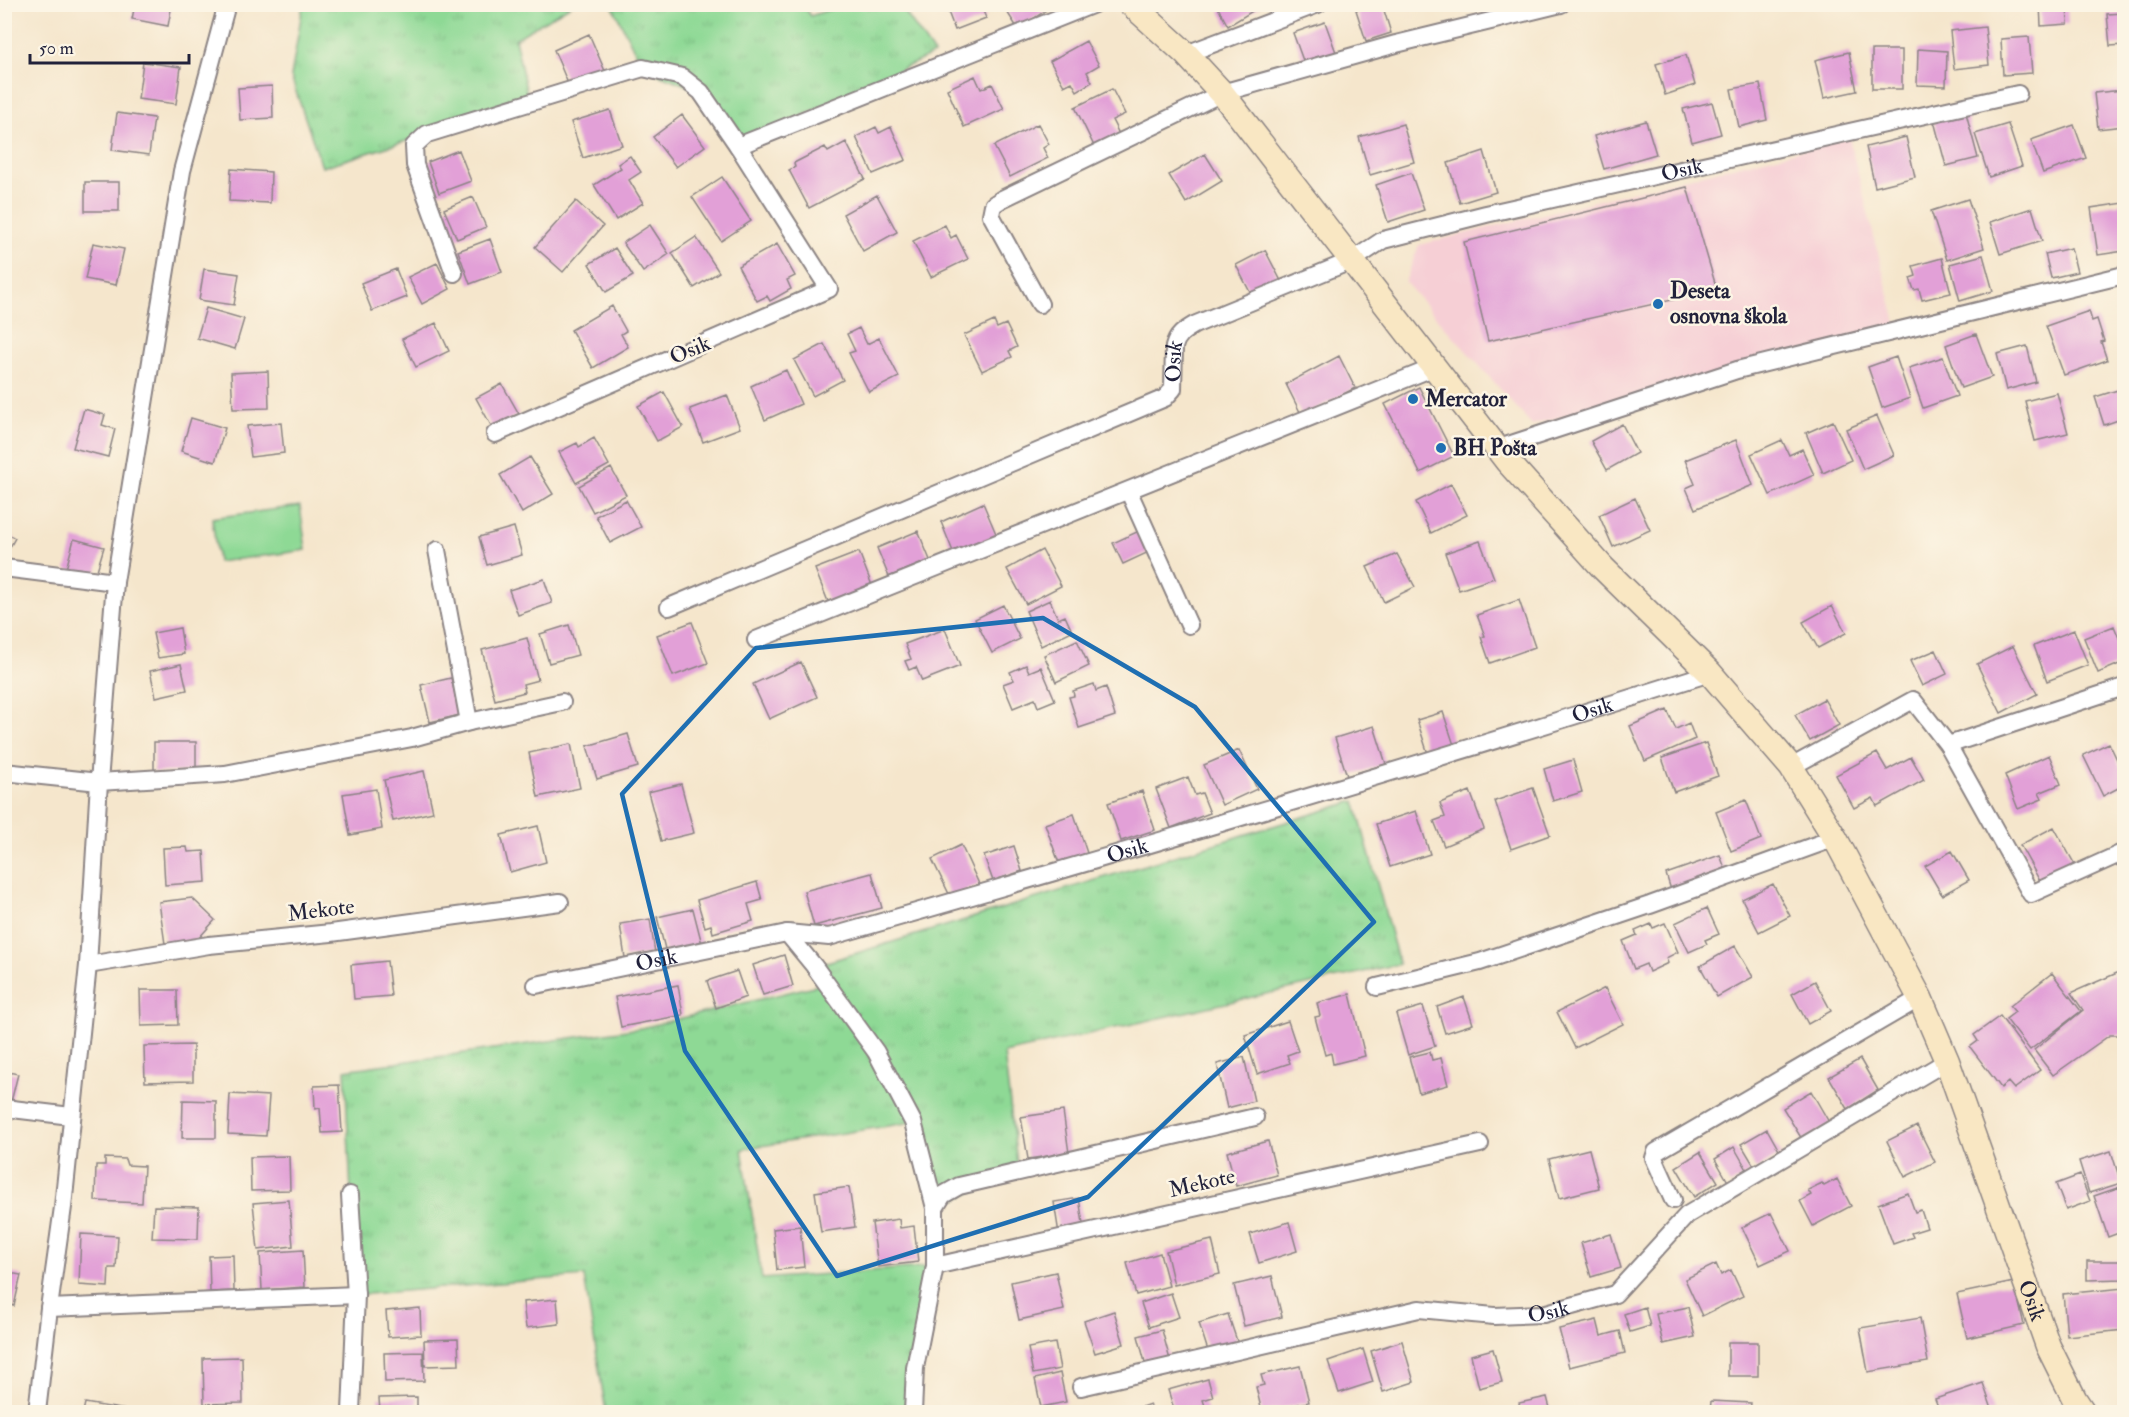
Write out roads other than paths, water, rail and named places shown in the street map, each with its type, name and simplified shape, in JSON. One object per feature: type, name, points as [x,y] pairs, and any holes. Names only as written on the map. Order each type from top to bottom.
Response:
[{"type":"main road","name":"Osik","points":[[1131,4],[1186,54],[1222,93],[1353,260],[1496,449],[1603,568],[1710,674],[1791,766],[1834,838],[1920,998],[1947,1062],[2048,1346],[2074,1408]]},
{"type":"street","points":[[37,1413],[63,1208],[88,964],[99,782],[115,582],[182,171],[227,4]]},
{"type":"street","points":[[738,146],[1094,4]]},
{"type":"street","points":[[1186,54],[1318,4]]},
{"type":"street","points":[[1040,304],[991,215],[993,205],[1222,93],[1396,44],[1561,4]]},
{"type":"street","name":"Osik","points":[[454,273],[416,165],[414,146],[427,134],[644,68],[682,77],[702,92],[829,290],[495,435]]},
{"type":"street","name":"Osik","points":[[669,607],[1165,398],[1173,389],[1174,347],[1181,333],[1194,325],[1353,260],[1383,240],[1486,214],[2018,94]]},
{"type":"street","points":[[1496,449],[1737,370],[2124,275]]},
{"type":"street","points":[[756,640],[1129,492],[1435,367]]},
{"type":"street","points":[[1129,492],[1189,626]]},
{"type":"street","points":[[437,550],[469,722]]},
{"type":"street","points":[[4,568],[115,582]]},
{"type":"street","name":"Osik","points":[[536,985],[787,933],[829,938],[1171,839],[1710,674]]},
{"type":"street","points":[[1948,745],[2124,687]]},
{"type":"street","points":[[1791,766],[1913,700],[1948,745],[2031,894],[2124,852]]},
{"type":"street","points":[[4,772],[99,782],[225,774],[412,738],[469,722],[562,702]]},
{"type":"street","points":[[1377,987],[1480,962],[1650,905],[1834,838]]},
{"type":"street","name":"Mekote","points":[[88,964],[209,945],[331,933],[560,902]]},
{"type":"street","points":[[787,933],[814,966],[876,1052],[913,1122],[934,1208],[935,1266],[915,1368],[913,1413]]},
{"type":"street","points":[[1672,1200],[1654,1158],[1656,1152],[1920,998]]},
{"type":"street","name":"Osik","points":[[1081,1386],[1419,1309],[1494,1316],[1543,1314],[1615,1294],[1687,1215],[1947,1062]]},
{"type":"street","points":[[4,1108],[71,1116]]},
{"type":"street","points":[[934,1208],[943,1195],[959,1186],[1255,1117]]},
{"type":"street","name":"Mekote","points":[[935,1266],[1480,1144]]},
{"type":"street","points":[[350,1194],[356,1294],[351,1413]]},
{"type":"street","points":[[49,1308],[356,1294]]},
{"type":"place","name":"Deseta osnovna škola","points":[[1658,304]]},
{"type":"place","name":"Mercator","points":[[1413,399]]},
{"type":"place","name":"BH Pošta","points":[[1441,448]]}]
